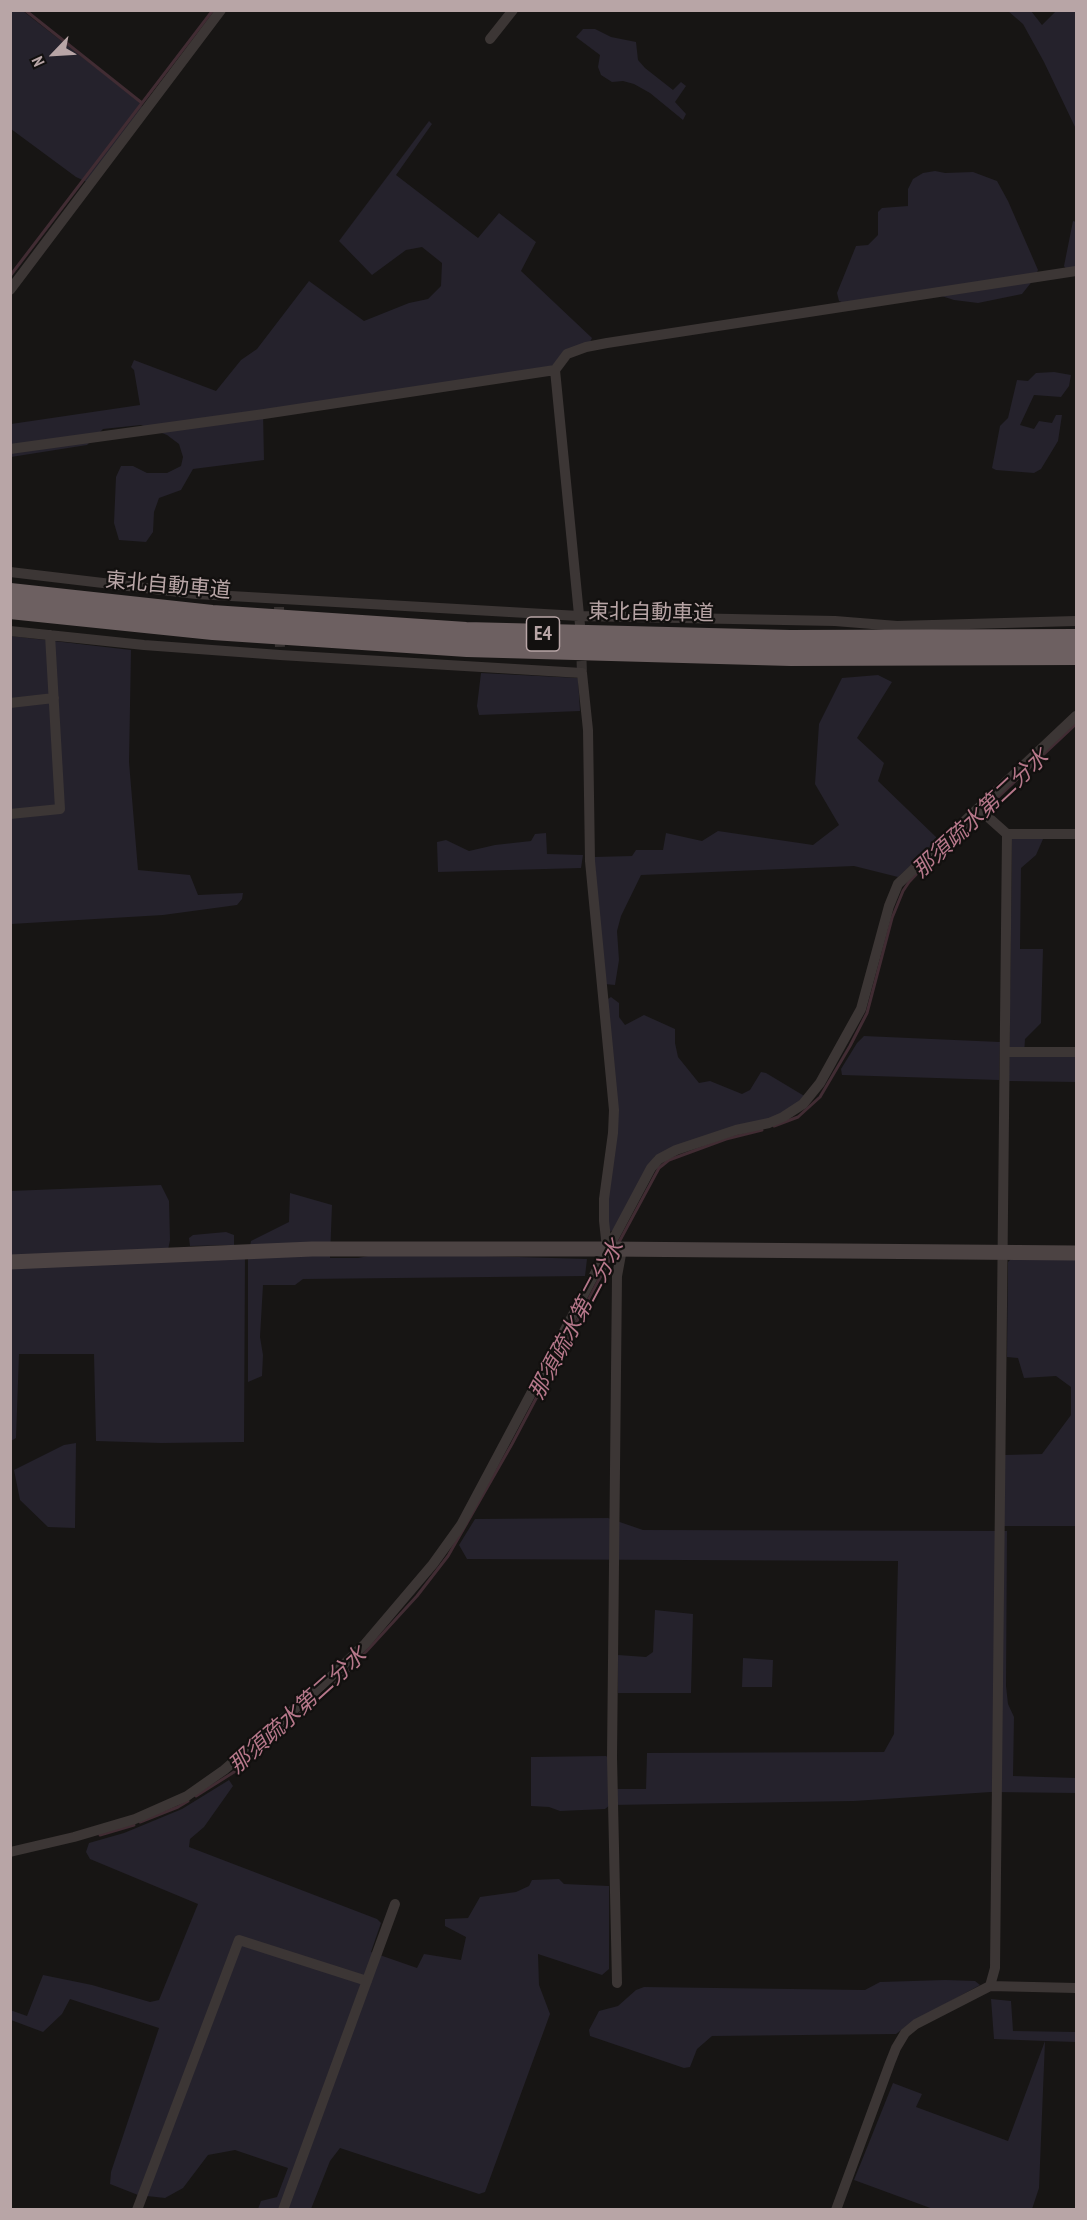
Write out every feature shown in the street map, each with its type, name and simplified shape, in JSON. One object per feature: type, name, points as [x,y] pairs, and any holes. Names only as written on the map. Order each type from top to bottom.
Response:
[{"type":"highway","name":"東北自動車道","points":[[10,594],[212,615],[466,632],[790,640],[1077,639]]},
{"type":"highway","name":"東北自動車道","points":[[10,609],[95,620],[213,630],[467,647],[791,656],[1077,655]]},
{"type":"street","points":[[10,290],[221,10]]},
{"type":"street","points":[[490,39],[513,10]]},
{"type":"street","points":[[580,620],[555,370],[567,354],[586,347],[1077,271]]},
{"type":"street","points":[[10,449],[555,370]]},
{"type":"street","points":[[10,572],[279,603],[580,620],[835,621],[897,626],[1077,621]]},
{"type":"street","points":[[10,631],[144,645],[582,673],[588,730],[590,861],[614,1110],[604,1199],[604,1221],[615,1249],[617,1276],[612,1757],[617,1983]]},
{"type":"street","points":[[10,814],[60,809],[50,635]]},
{"type":"street","points":[[10,703],[54,698]]},
{"type":"street","points":[[10,1852],[74,1837],[135,1819],[187,1796],[224,1770],[347,1663],[433,1564],[460,1525],[615,1249],[651,1168],[659,1159],[676,1150],[693,1143],[783,1118],[803,1104],[820,1083],[861,1009],[889,906],[898,884],[1077,716]]},
{"type":"street","points":[[979,809],[1007,834],[1077,834]]},
{"type":"street","points":[[990,1986],[995,1968],[1007,834]]},
{"type":"street","points":[[1006,1052],[1077,1052]]},
{"type":"street","points":[[10,1262],[285,1249],[1077,1253]]},
{"type":"street","points":[[284,2210],[395,1904]]},
{"type":"street","points":[[137,2210],[239,1940],[367,1982]]},
{"type":"street","points":[[836,2210],[890,2063],[905,2033],[916,2024],[990,1986],[1077,1988]]},
{"type":"shaded area","points":[[10,11],[23,11],[141,103],[142,107],[87,182],[76,177],[11,129]]},
{"type":"shaded area","points":[[1008,11],[1031,11],[1042,25],[1056,11],[1076,11],[1076,129],[1023,24]]},
{"type":"shaded area","points":[[583,29],[595,29],[611,37],[636,42],[638,60],[645,68],[673,90],[681,82],[686,86],[675,102],[686,114],[683,120],[650,93],[634,84],[623,81],[612,82],[601,75],[598,67],[600,55],[576,37]]},
{"type":"shaded area","points":[[429,121],[432,124],[396,175],[478,238],[499,213],[536,242],[521,271],[592,338],[589,344],[555,367],[263,412],[264,460],[193,469],[181,490],[159,498],[154,512],[153,532],[146,542],[119,540],[114,523],[116,477],[121,466],[133,466],[147,473],[167,473],[181,466],[183,457],[179,444],[167,435],[141,425],[103,429],[87,445],[11,457],[11,424],[140,405],[134,370],[131,367],[134,360],[216,391],[241,360],[257,349],[309,281],[364,321],[409,303],[428,299],[441,286],[442,263],[422,247],[406,250],[372,275],[339,241]]},
{"type":"shaded area","points":[[973,172],[997,181],[1038,270],[1034,279],[1022,294],[978,303],[954,300],[926,291],[844,303],[839,301],[837,293],[856,246],[868,245],[878,235],[878,212],[882,208],[908,206],[908,189],[913,179],[923,173]]},
{"type":"shaded area","points":[[1073,221],[1076,222],[1076,269],[1066,269],[1064,266]]},
{"type":"shaded area","points":[[1054,372],[1071,375],[1069,386],[1061,397],[1034,395],[1020,425],[1034,429],[1039,421],[1052,423],[1056,415],[1062,415],[1058,441],[1041,469],[1034,473],[992,468],[1000,426],[1008,418],[1017,380],[1028,381],[1036,373]]},
{"type":"shaded area","points":[[11,636],[131,650],[129,762],[138,870],[190,875],[198,895],[243,893],[237,905],[163,915],[11,924]]},
{"type":"shaded area","points":[[481,673],[578,678],[580,711],[479,715],[477,706]]},
{"type":"shaded area","points":[[878,675],[892,682],[857,738],[884,763],[878,781],[936,837],[936,843],[898,877],[854,866],[641,875],[621,916],[617,931],[619,960],[615,985],[605,984],[594,857],[632,856],[636,850],[663,850],[666,833],[702,841],[718,831],[813,845],[839,825],[815,784],[819,724],[842,678]]},
{"type":"shaded area","points":[[546,833],[547,854],[583,855],[581,868],[438,872],[437,842],[446,840],[469,851],[531,841],[535,834]]},
{"type":"shaded area","points":[[1012,839],[1043,839],[1036,855],[1021,868],[1020,949],[1043,949],[1041,1023],[1025,1039],[1024,1055],[1076,1056],[1076,1082],[1009,1081]]},
{"type":"shaded area","points":[[611,997],[619,1003],[619,1017],[625,1025],[644,1015],[675,1029],[678,1057],[699,1083],[710,1081],[742,1094],[750,1090],[761,1072],[806,1097],[779,1117],[655,1156],[614,1230],[609,1232],[607,1222],[611,1166],[606,1000]]},
{"type":"shaded area","points":[[864,1036],[1000,1042],[999,1080],[842,1075],[841,1069]]},
{"type":"shaded area","points":[[161,1185],[169,1201],[170,1240],[167,1255],[245,1254],[244,1442],[96,1441],[94,1354],[19,1354],[16,1438],[11,1441],[10,1191]]},
{"type":"shaded area","points":[[290,1193],[332,1205],[330,1258],[358,1258],[383,1253],[587,1259],[585,1276],[303,1279],[295,1285],[263,1285],[260,1337],[263,1355],[262,1376],[248,1382],[248,1257],[251,1241],[289,1222]]},
{"type":"shaded area","points":[[226,1232],[234,1235],[234,1245],[190,1246],[189,1238],[193,1235]]},
{"type":"shaded area","points":[[1013,1257],[1076,1257],[1076,1526],[1003,1526],[1005,1455],[1042,1454],[1071,1415],[1071,1387],[1056,1376],[1024,1378],[1018,1358],[1007,1357],[1008,1262]]},
{"type":"shaded area","points":[[76,1443],[75,1528],[48,1527],[20,1500],[14,1470],[64,1445]]},
{"type":"shaded area","points":[[608,1518],[643,1530],[1007,1531],[1006,1686],[1008,1704],[1014,1717],[1013,1776],[1076,1778],[1076,1793],[991,1792],[854,1801],[610,1805],[605,1809],[560,1811],[549,1807],[531,1806],[531,1757],[606,1756],[609,1758],[610,1789],[646,1789],[647,1753],[884,1752],[894,1734],[898,1561],[467,1559],[459,1545],[475,1519]]},
{"type":"shaded area","points":[[655,1610],[693,1614],[691,1693],[618,1693],[618,1655],[646,1657],[653,1652]]},
{"type":"shaded area","points":[[743,1658],[773,1660],[772,1687],[742,1687]]},
{"type":"shaded area","points":[[229,1780],[233,1786],[204,1827],[190,1839],[189,1847],[377,1919],[381,1923],[371,1952],[417,1968],[424,1954],[461,1960],[466,1937],[445,1926],[445,1919],[468,1918],[480,1897],[516,1892],[529,1886],[532,1880],[559,1879],[564,1884],[609,1886],[609,1969],[602,1975],[538,1954],[539,1985],[550,2014],[485,2192],[479,2194],[340,2148],[330,2161],[311,2209],[258,2209],[261,2201],[277,2197],[288,2168],[235,2150],[208,2155],[183,2188],[165,2198],[138,2195],[110,2184],[111,2172],[159,2028],[70,1999],[62,2014],[43,2032],[11,2020],[10,2010],[27,2016],[43,1975],[92,1985],[150,2002],[159,2000],[198,1904],[90,1859],[86,1852],[89,1843],[124,1833],[182,1809]]},
{"type":"shaded area","points":[[975,1981],[980,1985],[911,2023],[896,2034],[712,2036],[697,2049],[690,2067],[684,2068],[590,2036],[589,2030],[599,2011],[618,2006],[636,1990],[644,1987],[865,1990],[880,1982]]},
{"type":"shaded area","points":[[991,1999],[1011,2001],[1013,2031],[1076,2032],[1076,2042],[994,2039]]},
{"type":"shaded area","points":[[1045,2041],[1039,2188],[1032,2209],[933,2209],[854,2180],[893,2083],[922,2094],[916,2107],[1008,2141]]},
{"type":"waterway","points":[[25,10],[142,103]]},
{"type":"waterway","points":[[10,276],[213,10]]},
{"type":"waterway","name":"那須疏水第二分水","points":[[962,831],[1076,724]]},
{"type":"waterway","name":"那須疏水第二分水","points":[[774,1126],[798,1117],[820,1097],[850,1046],[867,1013],[892,918],[903,891],[926,864]]},
{"type":"waterway","name":"那須疏水第二分水","points":[[618,1244],[659,1168],[669,1160],[726,1139],[762,1130]]},
{"type":"waterway","name":"那須疏水第二分水","points":[[196,1796],[242,1767],[265,1744],[342,1678],[417,1596],[448,1556],[512,1444],[612,1255]]},
{"type":"waterway","name":"那須疏水第二分水","points":[[140,1822],[188,1801]]},
{"type":"waterway","name":"那須疏水第二分水","points":[[100,1835],[134,1825]]},
{"type":"tunnel","points":[[279,607],[280,649]]},
{"type":"tunnel","points":[[581,646],[582,673]]}]
